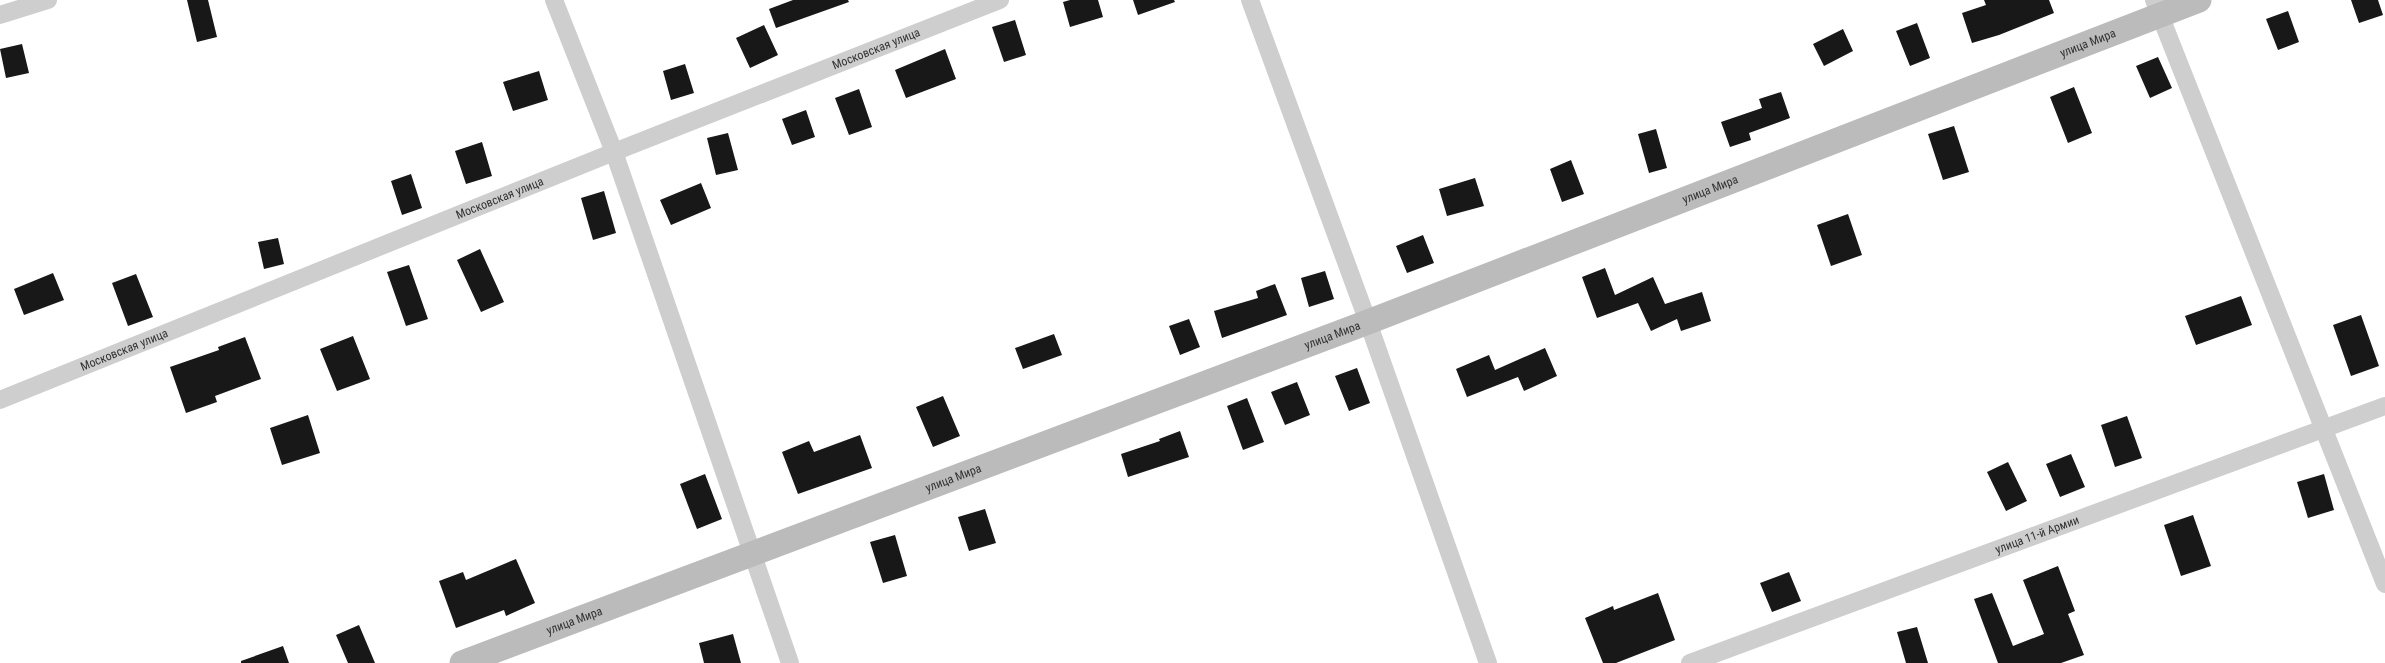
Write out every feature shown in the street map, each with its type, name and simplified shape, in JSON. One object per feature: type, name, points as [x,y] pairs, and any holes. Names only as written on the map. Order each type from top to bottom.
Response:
[{"type":"street","points":[[0,16],[48,0]]},
{"type":"street","points":[[554,0],[614,152],[790,663]]},
{"type":"street","name":"Московская улица","points":[[0,400],[614,152],[1000,0]]},
{"type":"street","points":[[1250,0],[1368,322],[1488,663]]},
{"type":"street","name":"улица Мира","points":[[462,663],[1368,322],[2157,7],[2199,0]]},
{"type":"street","points":[[2157,7],[2385,584]]},
{"type":"street","name":"улица 11-й Армии","points":[[1690,663],[2385,406]]},
{"type":"building","points":[[187,0],[208,0],[217,37],[197,42]]},
{"type":"building","points":[[793,0],[848,0],[849,2],[776,28],[769,9]]},
{"type":"building","points":[[1070,0],[1098,0],[1103,17],[1070,27],[1063,2]]},
{"type":"building","points":[[1133,0],[1174,0],[1175,2],[1138,15]]},
{"type":"building","points":[[1984,0],[2049,0],[2054,13],[1999,35],[1972,43],[1962,13],[1986,5]]},
{"type":"building","points":[[2351,0],[2378,0],[2383,15],[2359,23]]},
{"type":"building","points":[[2288,11],[2299,42],[2278,50],[2266,19]]},
{"type":"building","points":[[1015,20],[1026,55],[1004,62],[992,27]]},
{"type":"building","points":[[1917,23],[1930,58],[1910,66],[1896,31]]},
{"type":"building","points":[[764,25],[778,55],[750,68],[736,38]]},
{"type":"building","points":[[1843,29],[1853,51],[1824,66],[1813,44]]},
{"type":"building","points":[[22,44],[29,73],[6,78],[0,49]]},
{"type":"building","points":[[945,49],[956,79],[906,98],[895,70]]},
{"type":"building","points":[[2158,57],[2172,88],[2150,98],[2136,66]]},
{"type":"building","points":[[685,64],[694,93],[671,100],[663,71]]},
{"type":"building","points":[[539,71],[548,100],[513,111],[503,82]]},
{"type":"building","points":[[2074,87],[2092,133],[2068,143],[2050,97]]},
{"type":"building","points":[[859,89],[872,127],[849,135],[835,98]]},
{"type":"building","points":[[1781,92],[1790,118],[1749,133],[1751,140],[1730,147],[1721,122],[1762,108],[1759,99]]},
{"type":"building","points":[[806,110],[815,137],[792,145],[782,119]]},
{"type":"building","points":[[1954,126],[1969,172],[1943,180],[1928,134]]},
{"type":"building","points":[[1656,129],[1667,168],[1649,173],[1638,134]]},
{"type":"building","points":[[728,133],[738,170],[716,175],[707,138]]},
{"type":"building","points":[[482,142],[492,176],[466,184],[455,151]]},
{"type":"building","points":[[1571,160],[1584,194],[1562,202],[1550,169]]},
{"type":"building","points":[[411,174],[422,208],[402,215],[391,181]]},
{"type":"building","points":[[1475,178],[1484,206],[1447,216],[1439,189]]},
{"type":"building","points":[[701,183],[711,208],[671,225],[660,200]]},
{"type":"building","points":[[604,191],[616,233],[593,240],[581,198]]},
{"type":"building","points":[[1848,214],[1862,255],[1831,266],[1817,225]]},
{"type":"building","points":[[1423,235],[1434,263],[1407,273],[1396,246]]},
{"type":"building","points":[[278,238],[284,264],[264,269],[258,242]]},
{"type":"building","points":[[480,249],[504,302],[481,312],[457,260]]},
{"type":"building","points":[[409,265],[428,319],[406,326],[387,272]]},
{"type":"building","points":[[1605,268],[1615,295],[1653,277],[1665,304],[1702,292],[1711,321],[1681,331],[1677,319],[1651,331],[1638,303],[1597,318],[1582,277]]},
{"type":"building","points":[[1325,271],[1334,299],[1309,307],[1301,278]]},
{"type":"building","points":[[53,273],[64,300],[24,315],[14,289]]},
{"type":"building","points":[[136,274],[153,317],[128,326],[112,283]]},
{"type":"building","points":[[1275,284],[1287,315],[1222,338],[1214,311],[1258,298],[1256,291]]},
{"type":"building","points":[[2241,296],[2252,325],[2196,345],[2185,316]]},
{"type":"building","points":[[2361,315],[2379,366],[2351,376],[2333,325]]},
{"type":"building","points":[[1189,319],[1200,347],[1180,355],[1169,326]]},
{"type":"building","points":[[1054,334],[1062,355],[1023,369],[1015,348]]},
{"type":"building","points":[[353,336],[370,379],[337,391],[320,349]]},
{"type":"building","points":[[245,337],[261,379],[215,396],[217,402],[186,413],[170,367],[219,350],[218,347]]},
{"type":"building","points":[[1545,348],[1557,376],[1524,391],[1518,377],[1467,397],[1456,369],[1489,355],[1495,370]]},
{"type":"building","points":[[1357,368],[1370,403],[1349,411],[1335,376]]},
{"type":"building","points":[[1297,382],[1310,415],[1285,425],[1271,392]]},
{"type":"building","points":[[943,396],[960,436],[933,447],[916,407]]},
{"type":"building","points":[[1247,398],[1264,442],[1243,450],[1227,406]]},
{"type":"building","points":[[308,415],[320,453],[282,465],[270,428]]},
{"type":"building","points":[[2127,416],[2142,458],[2115,467],[2101,425]]},
{"type":"building","points":[[1180,431],[1189,457],[1128,477],[1121,454],[1160,441],[1159,439]]},
{"type":"building","points":[[860,435],[872,468],[798,494],[782,452],[809,441],[814,452]]},
{"type":"building","points":[[2071,454],[2085,487],[2060,497],[2046,464]]},
{"type":"building","points":[[2008,462],[2027,501],[2006,511],[1987,472]]},
{"type":"building","points":[[705,474],[722,519],[697,529],[680,484]]},
{"type":"building","points":[[2324,474],[2334,510],[2308,518],[2297,482]]},
{"type":"building","points":[[985,509],[996,543],[969,551],[958,517]]},
{"type":"building","points":[[2193,515],[2211,566],[2181,576],[2164,525]]},
{"type":"building","points":[[895,535],[907,576],[883,583],[870,542]]},
{"type":"building","points":[[516,559],[535,603],[506,616],[504,610],[456,628],[439,581],[463,572],[466,580]]},
{"type":"building","points":[[2058,566],[2075,611],[2068,614],[2084,655],[2061,663],[1998,663],[1974,599],[1992,593],[2013,646],[2044,634],[2023,580]]},
{"type":"building","points":[[1789,572],[1801,601],[1772,612],[1760,583]]},
{"type":"building","points":[[1658,593],[1675,640],[1616,663],[1603,663],[1585,618],[1613,606],[1614,610]]},
{"type":"building","points":[[359,625],[375,663],[348,663],[336,635]]},
{"type":"building","points":[[1917,627],[1928,663],[1906,663],[1897,632]]},
{"type":"building","points":[[733,634],[741,663],[704,663],[699,643]]},
{"type":"building","points":[[283,646],[289,663],[241,663],[241,661]]}]
